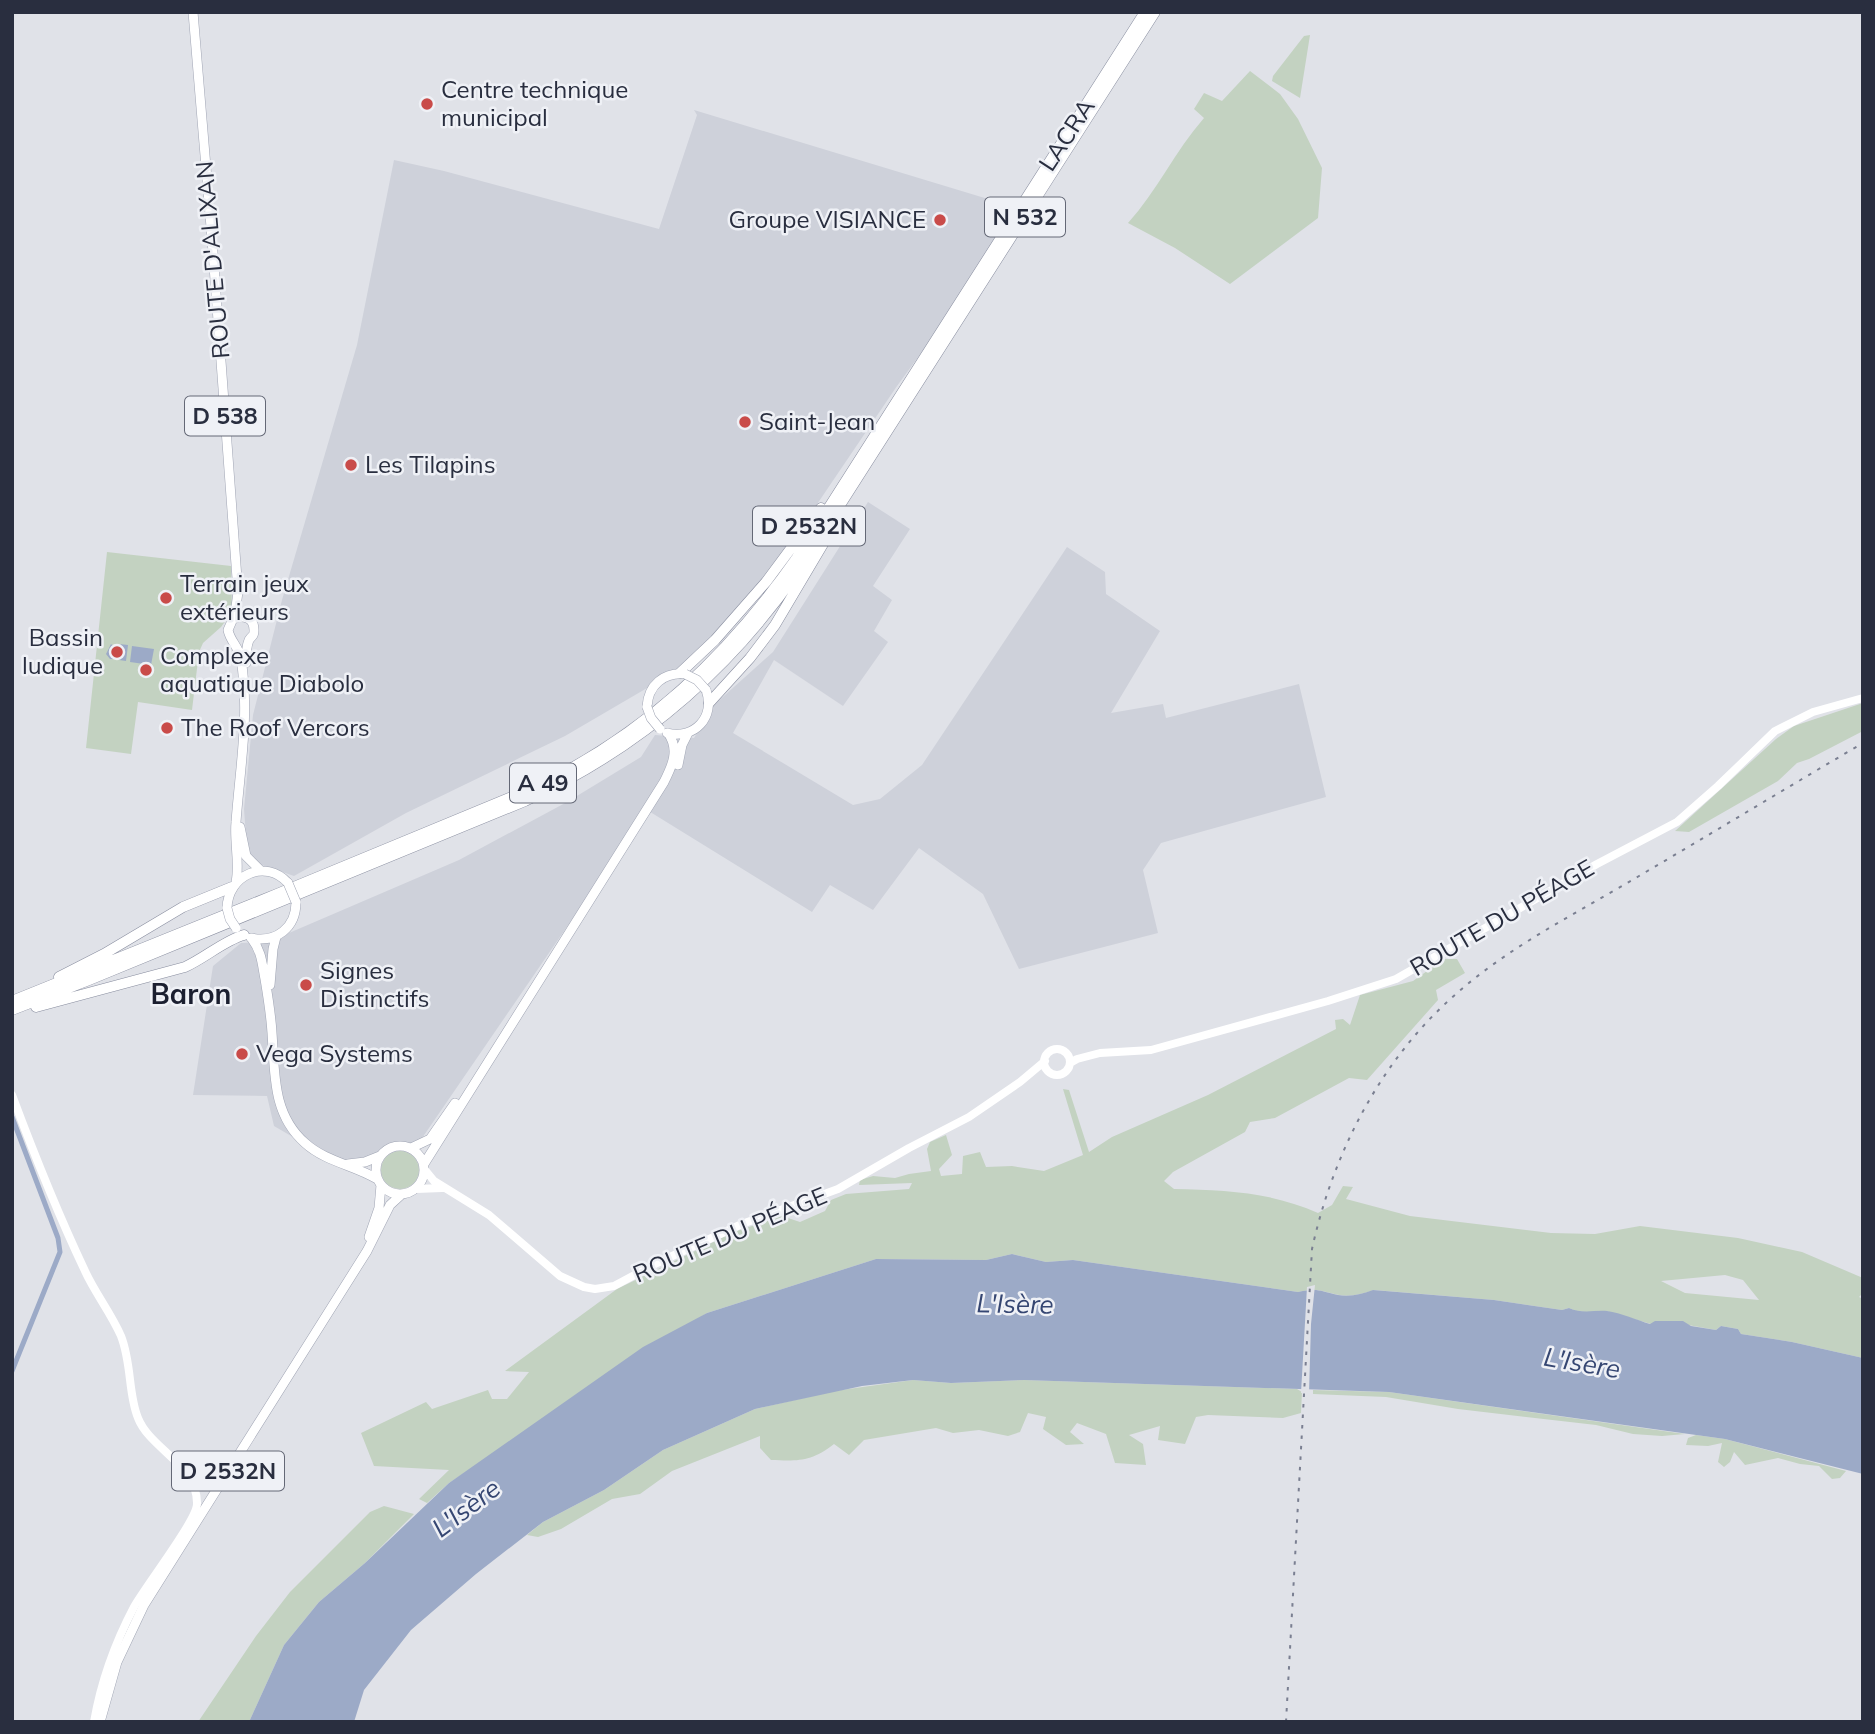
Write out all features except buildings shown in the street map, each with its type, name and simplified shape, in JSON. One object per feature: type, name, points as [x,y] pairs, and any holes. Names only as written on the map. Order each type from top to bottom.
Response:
[{"type":"highway","name":"LACRA","points":[[921,364],[1145,12]]},
{"type":"highway","name":"N 532","points":[[894,421],[1155,12]]},
{"type":"highway","name":"D 2532N","points":[[683,674],[782,564],[921,364]]},
{"type":"highway","name":"A 49","points":[[12,1001],[520,794],[582,763],[639,726],[701,674],[761,608],[796,559],[921,364]]},
{"type":"highway","name":"D 2532N","points":[[709,703],[760,646],[783,613],[894,421]]},
{"type":"highway","name":"A 49","points":[[12,1012],[502,811],[562,783],[611,755],[676,708],[747,638],[796,574],[894,421]]},
{"type":"highway","points":[[12,1001],[104,954],[174,912],[234,885]]},
{"type":"highway","points":[[12,1012],[185,967],[234,938],[248,937]]},
{"type":"main road","name":"ROUTE D'ALIXAN","points":[[193,12],[238,592],[254,629],[246,659],[249,733],[240,829],[246,856],[261,871]]},
{"type":"main road","name":"ROUTE D'ALIXAN","points":[[234,885],[238,870],[236,818],[245,722],[241,657],[228,630],[238,592]]},
{"type":"main road","points":[[233,619],[240,616],[247,618]]},
{"type":"main road","points":[[235,642],[249,640]]},
{"type":"main road","points":[[248,937],[264,940],[276,937],[292,922],[296,902],[288,883],[275,873],[261,871],[246,874],[234,885],[227,908],[236,928],[248,937],[261,954],[269,997],[275,1086],[283,1114],[291,1129],[313,1150],[346,1164],[379,1182],[390,1192],[402,1194],[416,1189],[422,1181],[424,1167],[486,1064],[675,772],[688,733],[704,721],[709,703],[706,691],[698,680],[683,674],[669,675],[656,682],[649,694],[647,706],[652,721],[664,731],[675,748],[671,767],[624,848]]},
{"type":"main road","points":[[664,731],[688,733]]},
{"type":"main road","points":[[269,997],[276,937]]},
{"type":"main road","points":[[411,1148],[430,1139],[486,1064]]},
{"type":"main road","points":[[346,1164],[365,1162],[380,1156],[393,1146],[411,1148],[418,1153],[424,1167]]},
{"type":"main road","points":[[379,1182],[376,1166],[380,1156]]},
{"type":"main road","name":"D 2532N","points":[[354,1270],[379,1208],[379,1182]]},
{"type":"main road","name":"D 2532N","points":[[100,1722],[112,1676],[135,1620],[367,1251],[390,1205],[402,1194]]},
{"type":"street","name":"ROUTE DU PÉAGE","points":[[1067,1053],[1151,1050],[1396,979],[1597,864],[1677,822],[1775,731],[1813,712],[1863,698]]},
{"type":"street","points":[[1062,1049],[1067,1053],[1069,1068],[1061,1074],[1048,1071],[1045,1061],[1052,1050],[1062,1049]]},
{"type":"street","name":"ROUTE DU PÉAGE","points":[[1070,1063],[1100,1053]]},
{"type":"street","name":"ROUTE DU PÉAGE","points":[[424,1167],[445,1188],[489,1215],[560,1276],[584,1287],[595,1289],[614,1286],[657,1263],[752,1220],[838,1189],[969,1117],[1045,1061]]},
{"type":"street","name":"ROUTE DU PÉAGE","points":[[1020,1082],[1048,1071]]},
{"type":"street","points":[[12,1095],[62,1224],[119,1332],[129,1362],[138,1420],[188,1476],[196,1496],[197,1506],[122,1630],[102,1688],[94,1722]]},
{"type":"street","points":[[416,1189],[445,1188]]},
{"type":"shaded area","points":[[694,110],[988,199],[1010,211],[981,271],[897,386],[784,553],[683,667],[565,736],[406,813],[294,876],[256,863],[247,849],[244,809],[253,715],[282,600],[357,345],[394,160],[659,229],[697,115]]},
{"type":"shaded area","points":[[868,502],[910,529],[873,586],[892,600],[874,631],[888,642],[843,706],[774,660],[733,733],[853,805],[880,799],[922,765],[1067,547],[1105,572],[1106,594],[1160,631],[1111,713],[1163,704],[1166,718],[1299,684],[1326,797],[1161,843],[1143,870],[1158,933],[1019,969],[983,894],[919,848],[873,910],[830,885],[812,912],[647,810],[418,1144],[354,1164],[310,1147],[274,1126],[267,1096],[193,1095],[213,966],[241,943],[278,941],[289,933],[459,860],[567,802],[641,757],[655,735],[694,738],[715,704],[773,652]]},
{"type":"green space","points":[[1310,35],[1300,98],[1272,81],[1304,36]]},
{"type":"green space","points":[[1250,71],[1280,94],[1298,119],[1322,168],[1318,218],[1230,284],[1175,248],[1128,223],[1204,118],[1194,109],[1204,93],[1222,101]]},
{"type":"green space","name":"Complexe aquatique Diabolo","points":[[107,552],[231,566],[232,612],[221,627],[203,643],[199,652],[192,710],[138,702],[131,754],[86,748]]},
{"type":"green space","points":[[1863,703],[1863,731],[1797,763],[1778,781],[1689,832],[1675,831],[1776,739],[1794,726]]},
{"type":"green space","points":[[1444,959],[1457,959],[1465,973],[1436,990],[1438,1000],[1367,1080],[1349,1078],[1275,1118],[1250,1122],[1245,1132],[1173,1172],[1164,1181],[1174,1189],[1230,1191],[1265,1196],[1318,1213],[1332,1205],[1343,1186],[1353,1187],[1346,1199],[1410,1216],[1551,1233],[1595,1234],[1640,1226],[1738,1238],[1802,1252],[1863,1278],[1863,1293],[1859,1297],[1863,1299],[1863,1358],[1741,1334],[1738,1329],[1721,1326],[1716,1330],[1688,1325],[1651,1324],[1606,1311],[1595,1313],[1494,1300],[1374,1290],[1348,1296],[1315,1290],[1298,1292],[1073,1260],[1046,1262],[1012,1254],[986,1260],[876,1259],[707,1313],[449,1483],[427,1503],[419,1499],[449,1470],[374,1466],[361,1433],[426,1402],[432,1409],[488,1390],[492,1399],[507,1399],[529,1372],[505,1371],[617,1289],[734,1232],[782,1216],[800,1222],[825,1211],[831,1200],[846,1194],[909,1189],[912,1183],[859,1185],[860,1180],[873,1176],[895,1178],[931,1171],[927,1149],[930,1142],[946,1135],[952,1155],[939,1169],[941,1176],[962,1174],[963,1156],[980,1152],[986,1167],[1012,1166],[1044,1171],[1083,1155],[1063,1089],[1069,1090],[1089,1152],[1112,1137],[1208,1095],[1336,1029],[1335,1020],[1343,1019],[1350,1025],[1360,995],[1413,981]],"holes":[[[1725,1275],[1743,1280],[1759,1300],[1685,1293],[1661,1281]]]},
{"type":"green space","points":[[400,1151],[413,1157],[419,1170],[413,1183],[400,1189],[387,1183],[381,1170],[387,1157]]},
{"type":"green space","points":[[913,1380],[951,1383],[1024,1380],[1297,1389],[1302,1392],[1301,1413],[1283,1418],[1208,1415],[1196,1417],[1185,1444],[1158,1440],[1160,1426],[1129,1435],[1143,1444],[1146,1465],[1115,1463],[1106,1434],[1077,1423],[1070,1432],[1084,1444],[1066,1445],[1043,1429],[1046,1417],[1028,1413],[1020,1432],[1008,1436],[979,1430],[953,1433],[936,1428],[864,1440],[849,1455],[834,1444],[818,1454],[797,1460],[771,1460],[760,1448],[760,1436],[672,1471],[640,1494],[612,1499],[561,1529],[538,1537],[527,1535],[543,1522],[604,1490],[663,1450],[755,1409],[834,1391]]},
{"type":"green space","points":[[1313,1390],[1389,1392],[1685,1434],[1633,1434],[1596,1425],[1458,1409],[1386,1397],[1313,1394]]},
{"type":"green space","points":[[1696,1435],[1725,1439],[1846,1471],[1840,1478],[1832,1479],[1819,1466],[1778,1458],[1745,1465],[1734,1452],[1730,1462],[1724,1467],[1718,1462],[1722,1443],[1708,1446],[1686,1445],[1688,1438]]},
{"type":"green space","points":[[384,1506],[414,1514],[365,1563],[319,1602],[284,1645],[249,1722],[198,1722],[256,1636],[290,1592],[370,1512]]},
{"type":"water","name":"Bassin ludique","points":[[111,644],[118,650],[119,644],[128,645],[126,661],[117,657],[110,659],[106,654]]},
{"type":"water","points":[[132,646],[154,649],[151,665],[130,662]]},
{"type":"water","name":"L'Isère","points":[[1012,1254],[1046,1262],[1073,1260],[1298,1292],[1315,1290],[1347,1296],[1373,1290],[1494,1300],[1562,1310],[1569,1308],[1607,1311],[1650,1324],[1655,1321],[1683,1321],[1691,1326],[1716,1330],[1721,1326],[1738,1329],[1741,1334],[1863,1358],[1863,1474],[1725,1439],[1389,1392],[1024,1380],[951,1383],[913,1380],[862,1386],[755,1409],[663,1450],[604,1490],[543,1522],[476,1574],[411,1630],[364,1690],[354,1722],[249,1722],[284,1645],[319,1602],[365,1563],[449,1483],[643,1347],[707,1313],[876,1259],[986,1260]]},
{"type":"pier","points":[[1315,1285],[1309,1393],[1301,1393],[1307,1287]]},
{"type":"waterway","points":[[12,1117],[58,1238],[60,1252],[12,1371]]},
{"type":"railway","points":[[1286,1722],[1312,1249],[1333,1178],[1364,1110],[1405,1048],[1429,1020],[1477,977],[1544,931],[1863,743]]},
{"type":"place","name":"Centre technique municipal","points":[[427,104]]},
{"type":"place","name":"Groupe VISIANCE","points":[[940,220]]},
{"type":"place","name":"Saint-Jean","points":[[745,422]]},
{"type":"place","name":"Les Tilapins","points":[[351,465]]},
{"type":"place","name":"Terrain jeux extérieurs","points":[[166,598]]},
{"type":"place","name":"Bassin ludique","points":[[117,652]]},
{"type":"place","name":"Complexe aquatique Diabolo","points":[[146,670]]},
{"type":"place","name":"The Roof Vercors","points":[[167,728]]},
{"type":"place","name":"Signes Distinctifs","points":[[306,985]]},
{"type":"place","name":"Vega Systems","points":[[242,1054]]},
{"type":"district","name":"Baron","points":[[191,994]]}]
